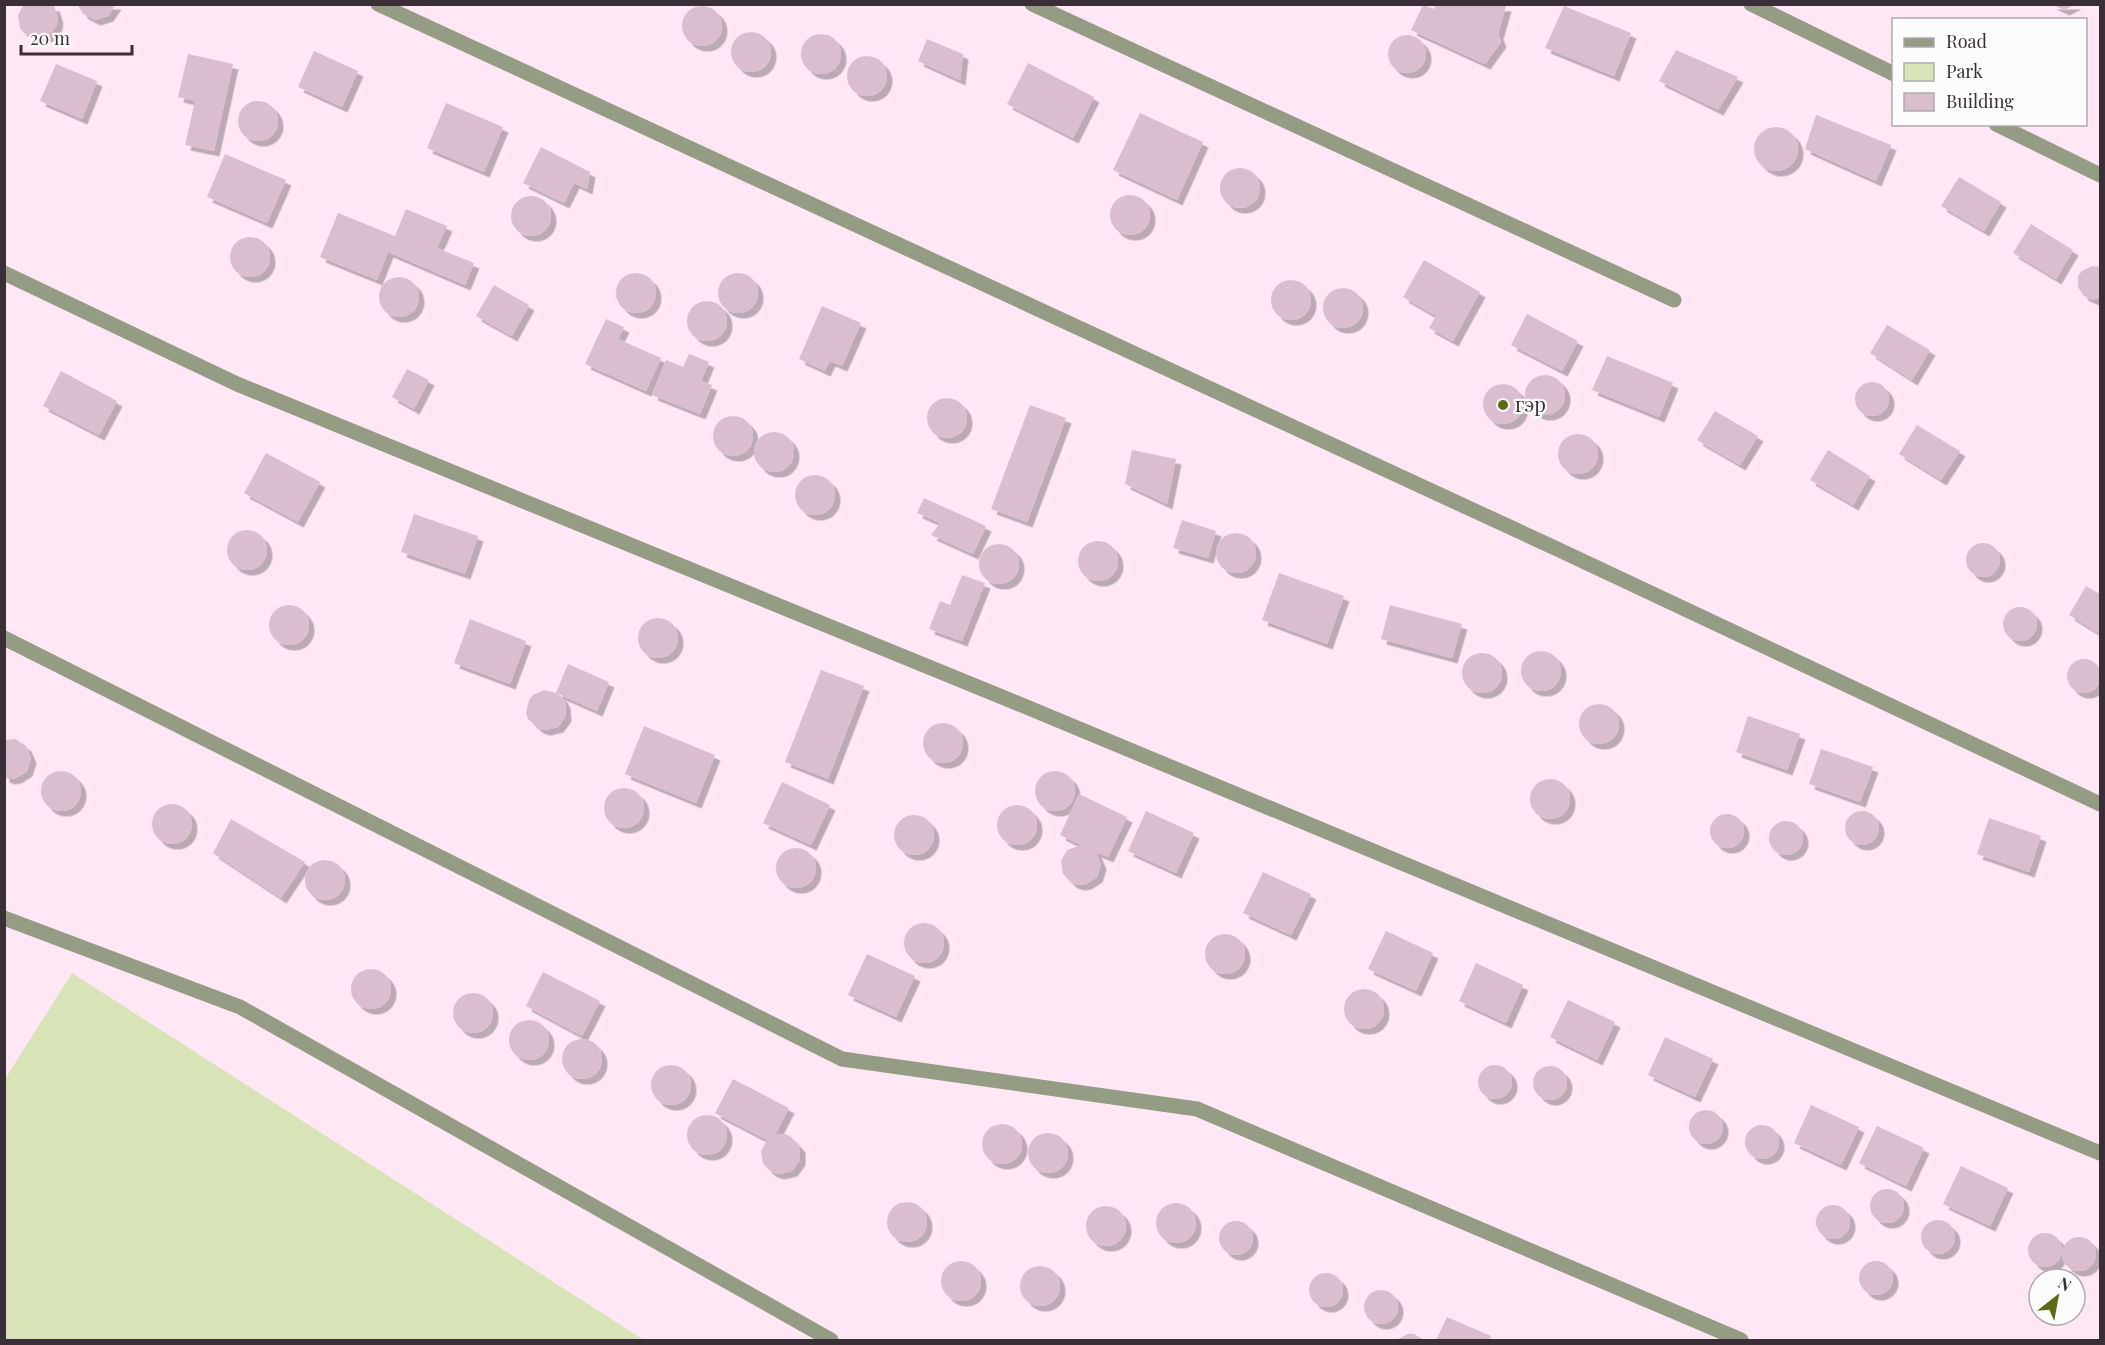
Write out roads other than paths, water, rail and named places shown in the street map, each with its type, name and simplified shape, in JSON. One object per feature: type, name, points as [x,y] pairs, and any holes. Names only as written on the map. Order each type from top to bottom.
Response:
[{"type":"street","points":[[378,4],[1534,538],[2100,804]]},
{"type":"street","points":[[1032,4],[1674,300]]},
{"type":"street","points":[[1751,4],[1892,74]]},
{"type":"street","points":[[2000,126],[2100,176]]},
{"type":"street","points":[[4,273],[237,384],[2100,1153]]},
{"type":"street","points":[[4,638],[842,1059],[1197,1109],[1740,1341]]},
{"type":"street","points":[[4,918],[240,1007],[831,1341]]},
{"type":"place","name":"гэр","points":[[1503,405]]}]
